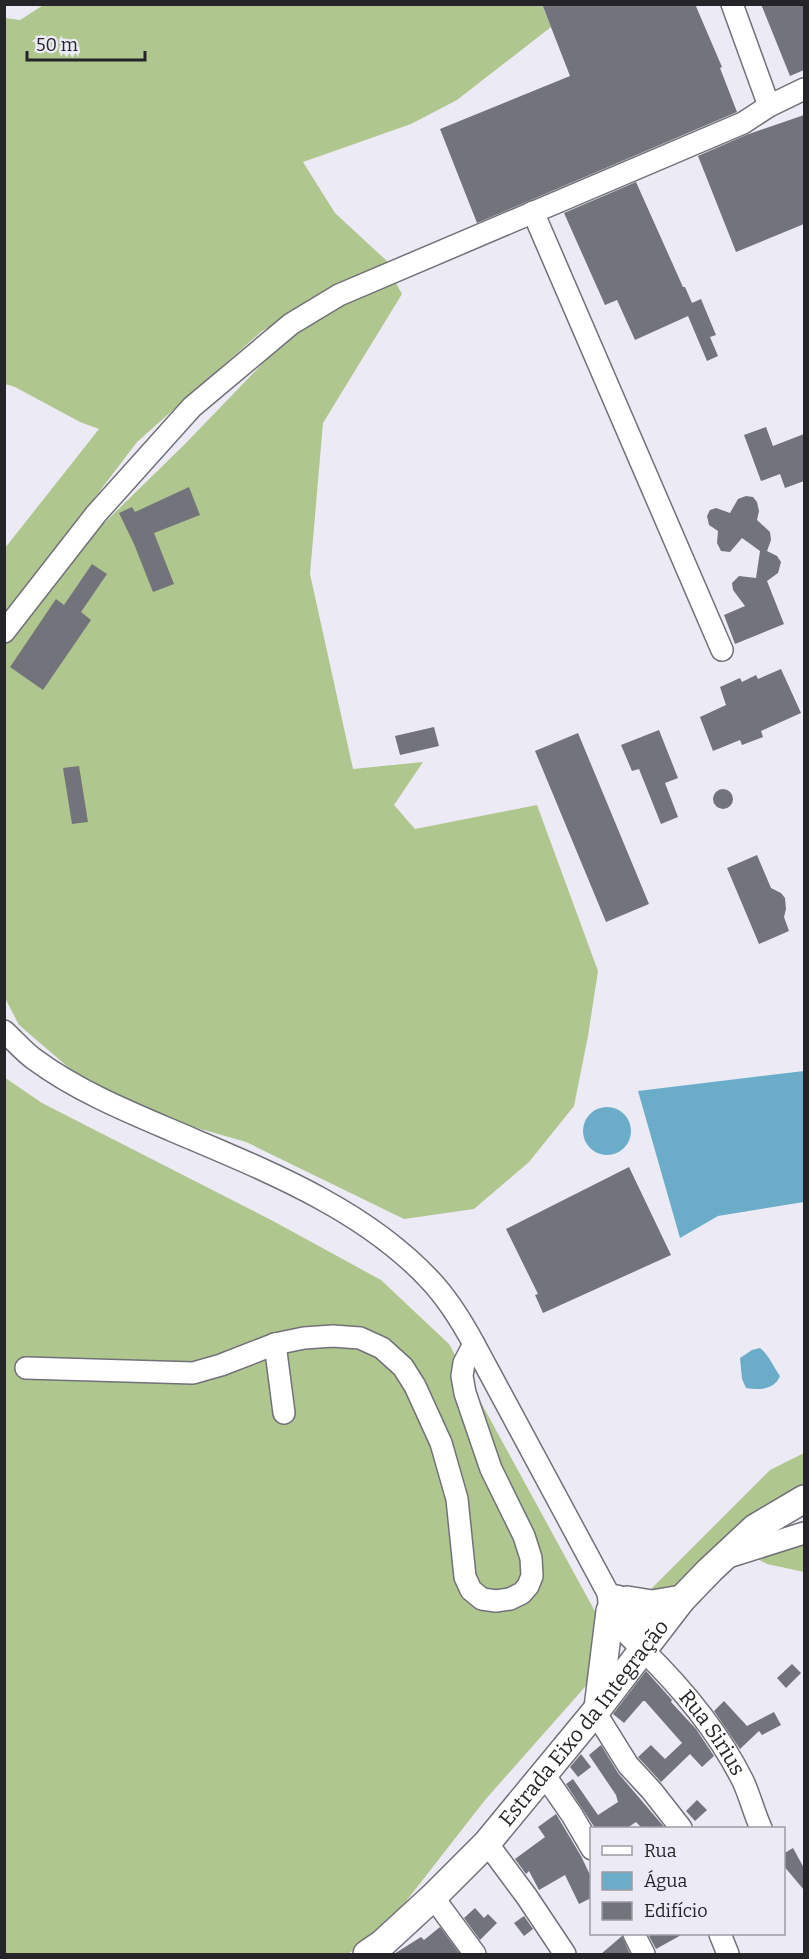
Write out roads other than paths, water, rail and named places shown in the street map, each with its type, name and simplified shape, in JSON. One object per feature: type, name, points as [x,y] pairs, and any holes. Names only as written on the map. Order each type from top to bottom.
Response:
[{"type":"main road","name":"Estrada Eixo da Integração","points":[[381,1951],[487,1843],[596,1710],[682,1599],[755,1528],[804,1499]]},
{"type":"main road","points":[[596,1710],[615,1601],[652,1604],[682,1599]]},
{"type":"street","points":[[732,4],[769,106]]},
{"type":"street","points":[[4,632],[96,514],[192,406],[291,324],[339,295],[743,123],[769,106],[804,89]]},
{"type":"street","points":[[533,212],[722,650]]},
{"type":"street","name":"Rua Sirius","points":[[4,1031],[32,1058],[84,1091],[256,1167],[328,1203],[387,1240],[430,1280],[459,1317],[615,1601],[628,1636],[646,1645],[704,1717],[744,1783],[761,1827]]},
{"type":"street","points":[[26,1368],[193,1373],[221,1365],[274,1344],[333,1336],[360,1338],[382,1348],[403,1367],[415,1386],[441,1443],[457,1499],[465,1577],[471,1590],[483,1599],[496,1601],[510,1599],[522,1593],[528,1586],[532,1576],[531,1558],[524,1536],[492,1469],[465,1393],[462,1376],[464,1363],[474,1344]]},
{"type":"street","points":[[274,1344],[284,1413]]},
{"type":"street","points":[[721,1559],[804,1533]]},
{"type":"street","points":[[596,1710],[628,1765],[680,1827]]},
{"type":"street","points":[[543,1773],[572,1815],[590,1847]]},
{"type":"street","points":[[487,1843],[565,1954]]},
{"type":"street","points":[[433,1897],[475,1954]]},
{"type":"street","points":[[634,1935],[644,1954]]},
{"type":"street","points":[[720,1935],[729,1954]]},
{"type":"water","points":[[804,1071],[804,1202],[718,1216],[680,1238],[638,1091]]},
{"type":"water","points":[[607,1107],[624,1114],[631,1131],[624,1148],[607,1155],[590,1148],[583,1131],[590,1114]]},
{"type":"water","points":[[760,1348],[780,1376],[774,1384],[766,1388],[746,1388],[742,1379],[740,1358]]}]
